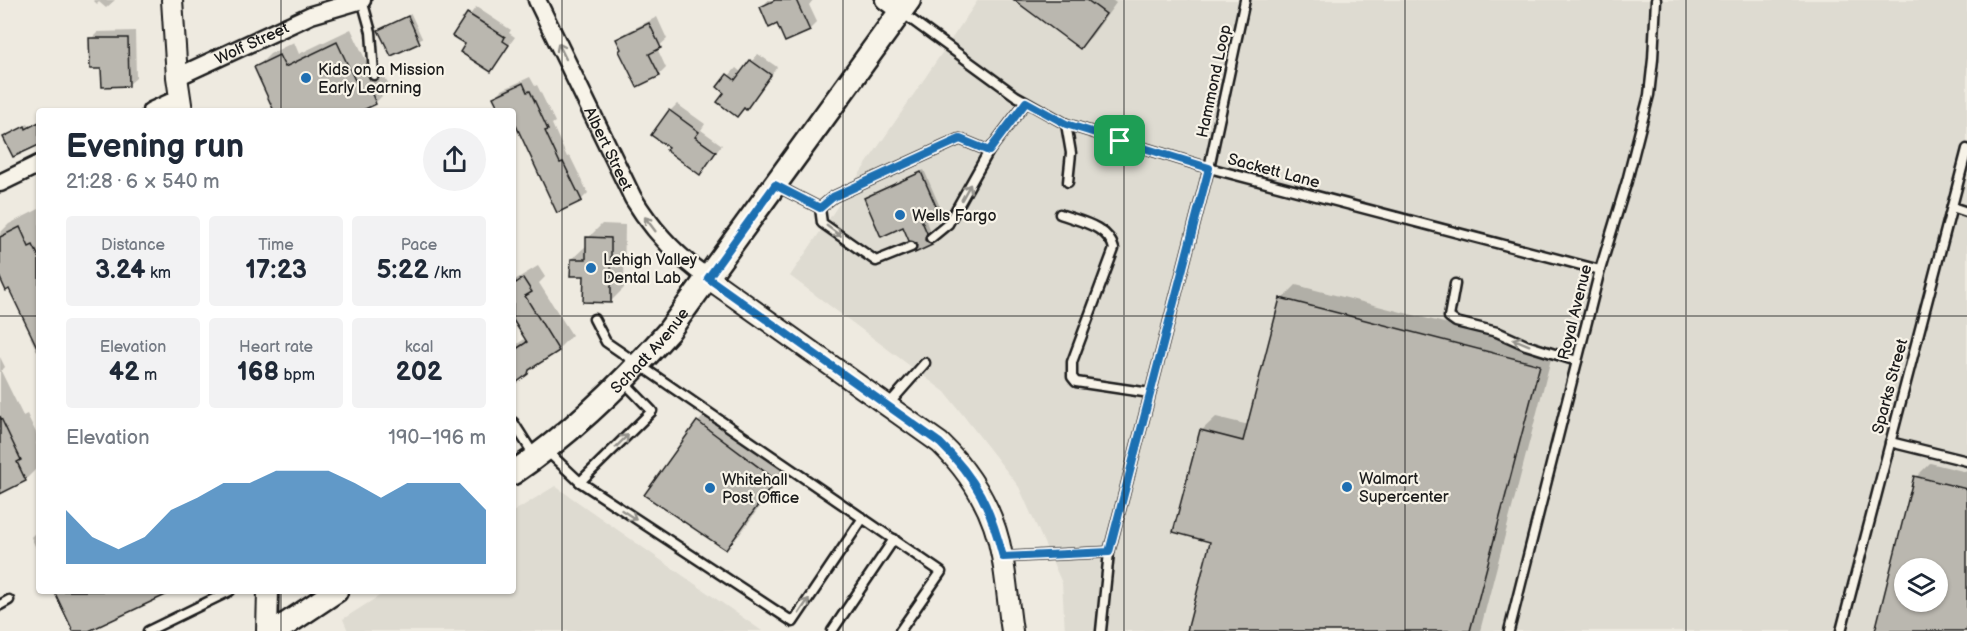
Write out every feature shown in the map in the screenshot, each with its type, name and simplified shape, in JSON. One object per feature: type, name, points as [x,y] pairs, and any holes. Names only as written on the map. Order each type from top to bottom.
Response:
[{"type":"main road","name":"Schadt Avenue","points":[[516,471],[541,454],[590,414],[624,382],[668,332],[775,185],[898,4]]},
{"type":"main road","points":[[276,631],[332,594]]},
{"type":"street","points":[[164,108],[181,104],[172,0]]},
{"type":"street","name":"Wolf Street","points":[[177,77],[311,15],[362,0]]},
{"type":"street","name":"Albert Street","points":[[537,0],[633,198],[648,223],[668,246],[708,278]]},
{"type":"street","points":[[0,183],[36,165]]},
{"type":"street","points":[[708,278],[940,443],[958,460],[973,480],[987,506],[1003,557],[1012,631]]},
{"type":"street","points":[[267,631],[268,594]]},
{"type":"lane","points":[[362,0],[371,32],[374,75]]},
{"type":"lane","name":"Hammond Loop","points":[[1101,631],[1109,552],[1209,168],[1239,37],[1245,0]]},
{"type":"lane","name":"Royal Avenue","points":[[1509,631],[1600,270],[1627,182],[1649,95],[1656,0]]},
{"type":"lane","name":"Sackett Lane","points":[[898,4],[1026,102],[1066,124],[1209,168],[1600,270]]},
{"type":"lane","points":[[931,238],[948,224],[989,151],[1026,102]]},
{"type":"lane","points":[[1066,124],[1071,153],[1068,182]]},
{"type":"lane","points":[[820,208],[833,197],[960,139],[989,151]]},
{"type":"lane","name":"Sparks Street","points":[[1841,631],[1967,149]]},
{"type":"lane","points":[[775,185],[820,208]]},
{"type":"lane","points":[[1952,207],[1967,212]]},
{"type":"lane","points":[[820,208],[822,222],[876,261],[911,247]]},
{"type":"lane","points":[[1060,214],[1102,230],[1112,241],[1114,249],[1072,362],[1072,377],[1076,382],[1150,393]]},
{"type":"lane","points":[[1455,284],[1449,317],[1456,322],[1497,332],[1526,345],[1577,361]]},
{"type":"lane","points":[[594,319],[606,342],[941,572],[900,631]]},
{"type":"lane","points":[[887,406],[925,363]]},
{"type":"lane","points":[[580,482],[652,411],[624,382]]},
{"type":"lane","points":[[516,425],[541,454],[580,482],[793,622],[863,518]]},
{"type":"lane","points":[[1890,442],[1967,461]]},
{"type":"lane","points":[[832,631],[894,539]]},
{"type":"lane","points":[[1003,557],[1109,552]]},
{"type":"lane","points":[[148,631],[224,594]]},
{"type":"lane","points":[[0,605],[9,600]]},
{"type":"shaded area","points":[[978,0],[1967,0],[1967,631],[1065,631],[1062,583],[1019,487],[945,392],[790,276]]},
{"type":"shaded area","points":[[555,486],[762,631],[348,631],[343,619],[382,594],[516,594],[516,510]]},
{"type":"building","points":[[775,0],[796,0],[810,31],[785,42],[777,24],[769,28],[760,7]]},
{"type":"building","points":[[1014,0],[1087,0],[1106,14],[1080,49]]},
{"type":"building","points":[[467,13],[505,37],[503,41],[509,45],[491,72],[460,52],[465,44],[452,36]]},
{"type":"building","points":[[408,16],[420,43],[391,56],[378,30]]},
{"type":"building","points":[[649,23],[661,48],[649,54],[660,76],[637,87],[619,51],[621,49],[616,39]]},
{"type":"building","points":[[89,38],[128,38],[129,86],[102,87],[101,69],[90,69]]},
{"type":"building","name":"Kids on a Mission Early Learning","points":[[337,42],[361,93],[370,89],[376,104],[367,108],[273,108],[254,67],[279,55],[285,67]]},
{"type":"building","points":[[750,60],[771,75],[746,110],[744,108],[737,117],[717,102],[724,93],[717,87],[727,74],[735,80]]},
{"type":"building","points":[[523,83],[527,92],[530,91],[560,163],[563,162],[582,201],[557,213],[516,125],[516,108],[498,108],[493,97]]},
{"type":"building","points":[[669,110],[699,132],[695,137],[716,152],[700,175],[666,150],[668,147],[651,135]]},
{"type":"building","points":[[36,124],[36,146],[13,157],[3,137],[25,126],[26,129]]},
{"type":"building","name":"Wells Fargo","points":[[921,172],[938,211],[921,219],[927,233],[925,240],[932,245],[915,253],[917,244],[909,241],[903,227],[881,237],[864,198]]},
{"type":"building","points":[[20,227],[29,247],[33,245],[36,251],[36,345],[9,289],[6,291],[0,278],[0,237]]},
{"type":"building","name":"Lehigh Valley Dental Lab","points":[[586,237],[611,238],[611,303],[583,302],[584,276],[570,276],[571,259],[586,259]]},
{"type":"building","points":[[523,278],[532,292],[525,296],[559,351],[529,370],[528,374],[516,383],[516,349],[527,342],[516,325],[516,283]]},
{"type":"building","name":"Walmart Supercenter","points":[[1280,298],[1540,365],[1470,631],[1187,631],[1210,542],[1173,532],[1200,430],[1243,441]]},
{"type":"building","points":[[0,416],[21,460],[17,462],[26,481],[0,494]]},
{"type":"building","name":"Whitehall Post Office","points":[[697,421],[776,480],[726,550],[644,495]]},
{"type":"building","points":[[1914,476],[1967,489],[1967,631],[1875,631]]},
{"type":"building","points":[[55,594],[168,594],[89,631],[73,631]]},
{"type":"place","name":"Kids on a Mission Early Learning","points":[[306,78]]},
{"type":"place","name":"Wells Fargo","points":[[900,215]]},
{"type":"place","name":"Lehigh Valley Dental Lab","points":[[591,268]]},
{"type":"place","name":"Walmart Supercenter","points":[[1347,487]]},
{"type":"place","name":"Whitehall Post Office","points":[[710,488]]},
{"type":"route","points":[[1026,102],[1066,124],[1120,141],[1209,168],[1109,552],[1003,557],[987,506],[973,480],[958,460],[940,443],[708,278],[775,185],[820,208],[833,197],[960,139],[989,151],[1026,102]]}]
